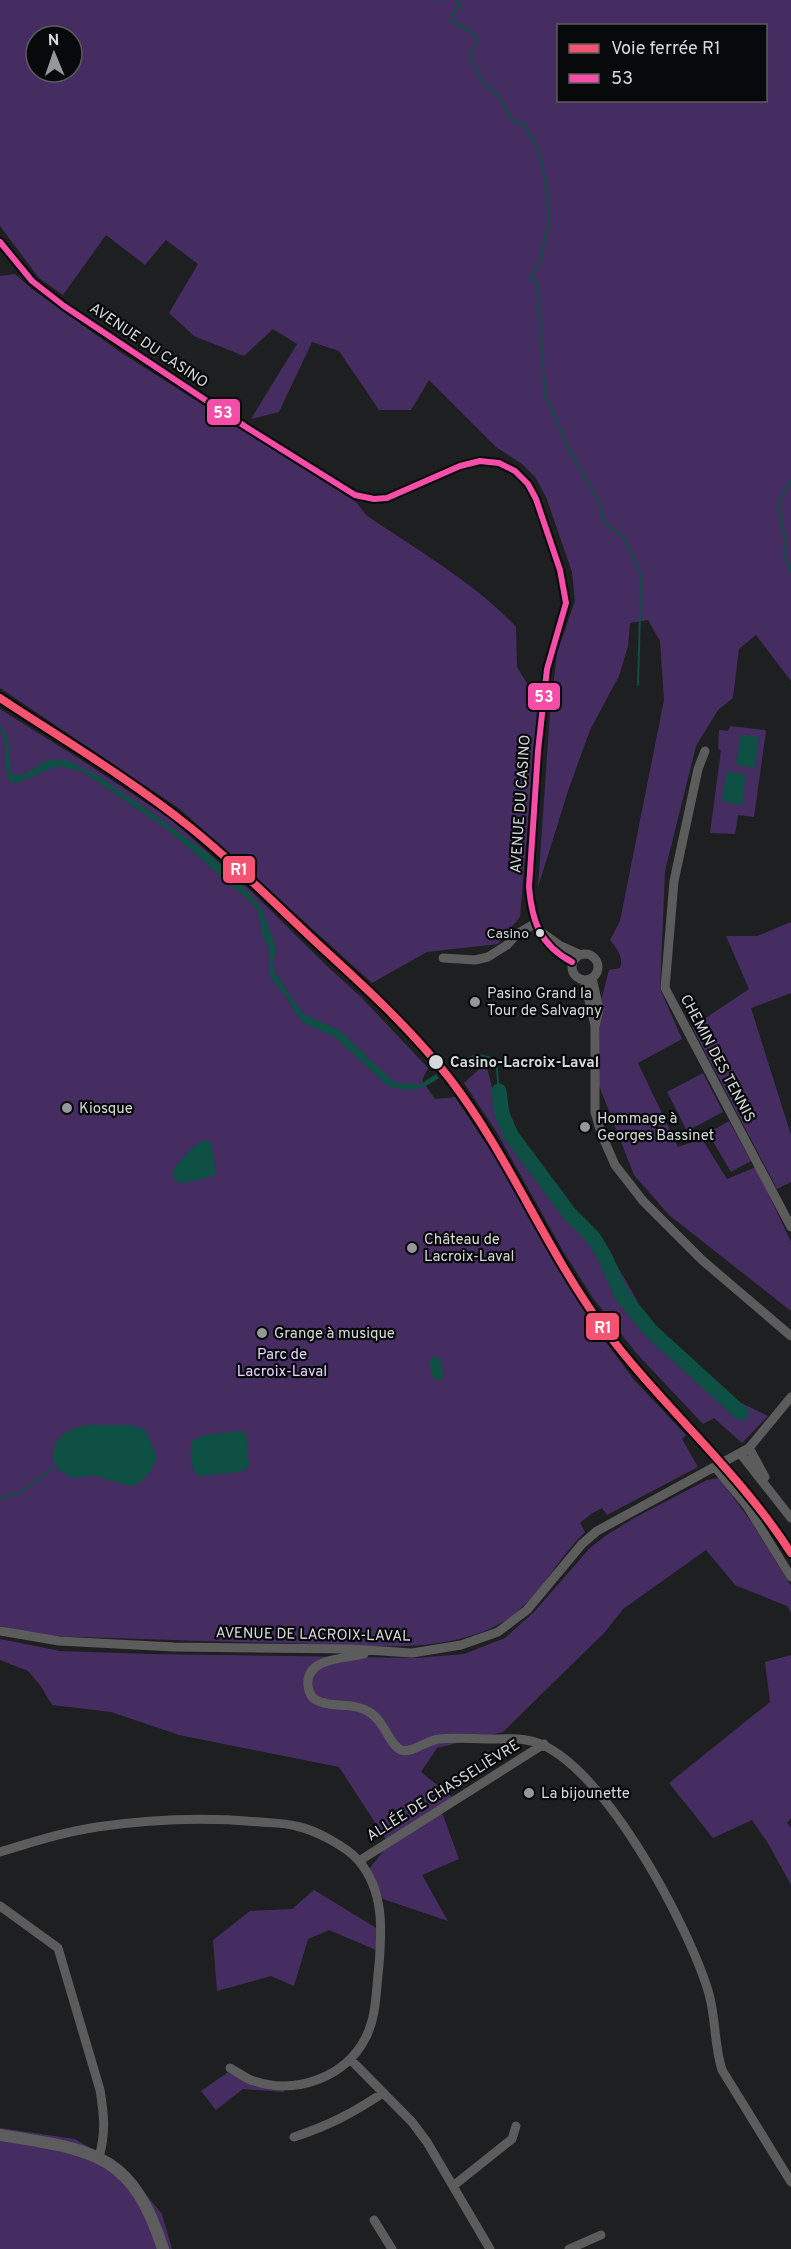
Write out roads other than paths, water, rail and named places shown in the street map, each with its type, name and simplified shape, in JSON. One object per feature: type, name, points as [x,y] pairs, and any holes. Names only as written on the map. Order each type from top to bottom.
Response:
[{"type":"main road","points":[[0,2135],[67,2146],[99,2157],[122,2174],[141,2197],[154,2219],[163,2249]]},
{"type":"street","name":"AVENUE DU CASINO","points":[[0,242],[32,281],[64,306],[246,428],[354,495],[374,499],[387,498],[460,466],[480,461],[499,463],[515,471],[528,484],[536,499],[552,545],[566,603],[546,669],[529,887],[531,909],[544,941],[554,951],[572,962]]},
{"type":"street","name":"CHEMIN DES TENNIS","points":[[705,751],[698,769],[674,881],[665,988],[791,1227]]},
{"type":"street","points":[[443,958],[475,960],[488,957],[507,945],[517,934],[536,923]]},
{"type":"street","name":"AVENUE DU CASINO","points":[[541,932],[559,945],[579,954]]},
{"type":"street","points":[[579,954],[587,954],[597,961],[598,968],[588,979],[573,974],[572,962],[579,954]]},
{"type":"street","points":[[588,979],[599,1009],[595,1027],[594,1098],[601,1133],[615,1166],[628,1184],[702,1260],[791,1336]]},
{"type":"street","points":[[791,1397],[749,1448],[791,1516]]},
{"type":"street","name":"AVENUE DE LACROIX-LAVAL","points":[[0,1631],[59,1641],[174,1647],[412,1653],[461,1645],[498,1632],[527,1610],[582,1544],[597,1531],[628,1512],[749,1448]]},
{"type":"street","points":[[740,1453],[791,1516]]},
{"type":"street","points":[[715,1467],[747,1506],[791,1578]]},
{"type":"street","points":[[364,1650],[364,1654],[325,1661],[313,1668],[307,1681],[309,1692],[315,1700],[325,1704],[346,1704],[370,1712],[379,1719],[394,1746],[402,1750],[410,1750],[437,1739],[526,1740],[543,1744],[558,1753],[585,1778],[605,1802],[651,1867],[685,1932],[709,1996],[722,2070],[791,2182]]},
{"type":"street","name":"ALLÉE DE CHASSELIÈVRE","points":[[359,1861],[543,1744]]},
{"type":"street","points":[[0,1852],[94,1827],[150,1820],[230,1819],[295,1825],[316,1832],[359,1861],[379,1902],[381,1936],[375,2002],[366,2037],[351,2060],[329,2075],[311,2083],[296,2086],[269,2085],[253,2081],[230,2068]]},
{"type":"street","points":[[0,1906],[58,1948],[104,2114],[105,2136],[99,2157]]},
{"type":"street","points":[[351,2060],[417,2129],[490,2249]]},
{"type":"street","points":[[294,2137],[326,2126],[383,2093]]},
{"type":"street","points":[[453,2187],[512,2139],[516,2126]]},
{"type":"street","points":[[374,2220],[392,2249]]},
{"type":"street","points":[[569,2249],[601,2235]]},
{"type":"waterway","points":[[455,0],[462,6],[453,13],[453,22],[475,34],[477,40],[470,58],[483,83],[498,95],[511,119],[525,126],[538,149],[547,189],[549,223],[539,262],[530,279],[537,282],[545,395],[571,453],[600,503],[604,522],[623,537],[641,575],[638,685]]},
{"type":"waterway","points":[[791,480],[780,500],[779,508],[786,543],[784,552],[791,571]]},
{"type":"waterway","points":[[460,1064],[468,1058],[477,1056],[496,1060],[499,1091]]},
{"type":"waterway","points":[[499,1091],[502,1114],[511,1135],[569,1213],[593,1237],[622,1295],[650,1330],[741,1413]]},
{"type":"waterway","points":[[0,1498],[20,1493],[57,1465]]},
{"type":"rail line","name":"R1","points":[[0,698],[121,777],[191,828],[240,870],[387,1008],[450,1079],[471,1109],[491,1139],[562,1265],[602,1326],[649,1384],[747,1494],[791,1553]]},
{"type":"place","name":"Casino","points":[[540,933]]},
{"type":"place","name":"Pasino Grand la Tour de Salvagny","points":[[475,1002]]},
{"type":"place","name":"Casino-Lacroix-Laval","points":[[436,1062]]},
{"type":"place","name":"Kiosque","points":[[67,1108]]},
{"type":"place","name":"Hommage à Georges Bassinet","points":[[585,1127]]},
{"type":"place","name":"Château de Lacroix-Laval","points":[[412,1248]]},
{"type":"place","name":"Grange à musique","points":[[262,1333]]},
{"type":"place","name":"La bijounette","points":[[529,1793]]},
{"type":"park label","name":"Parc de Lacroix-Laval","points":[[282,1362]]}]
